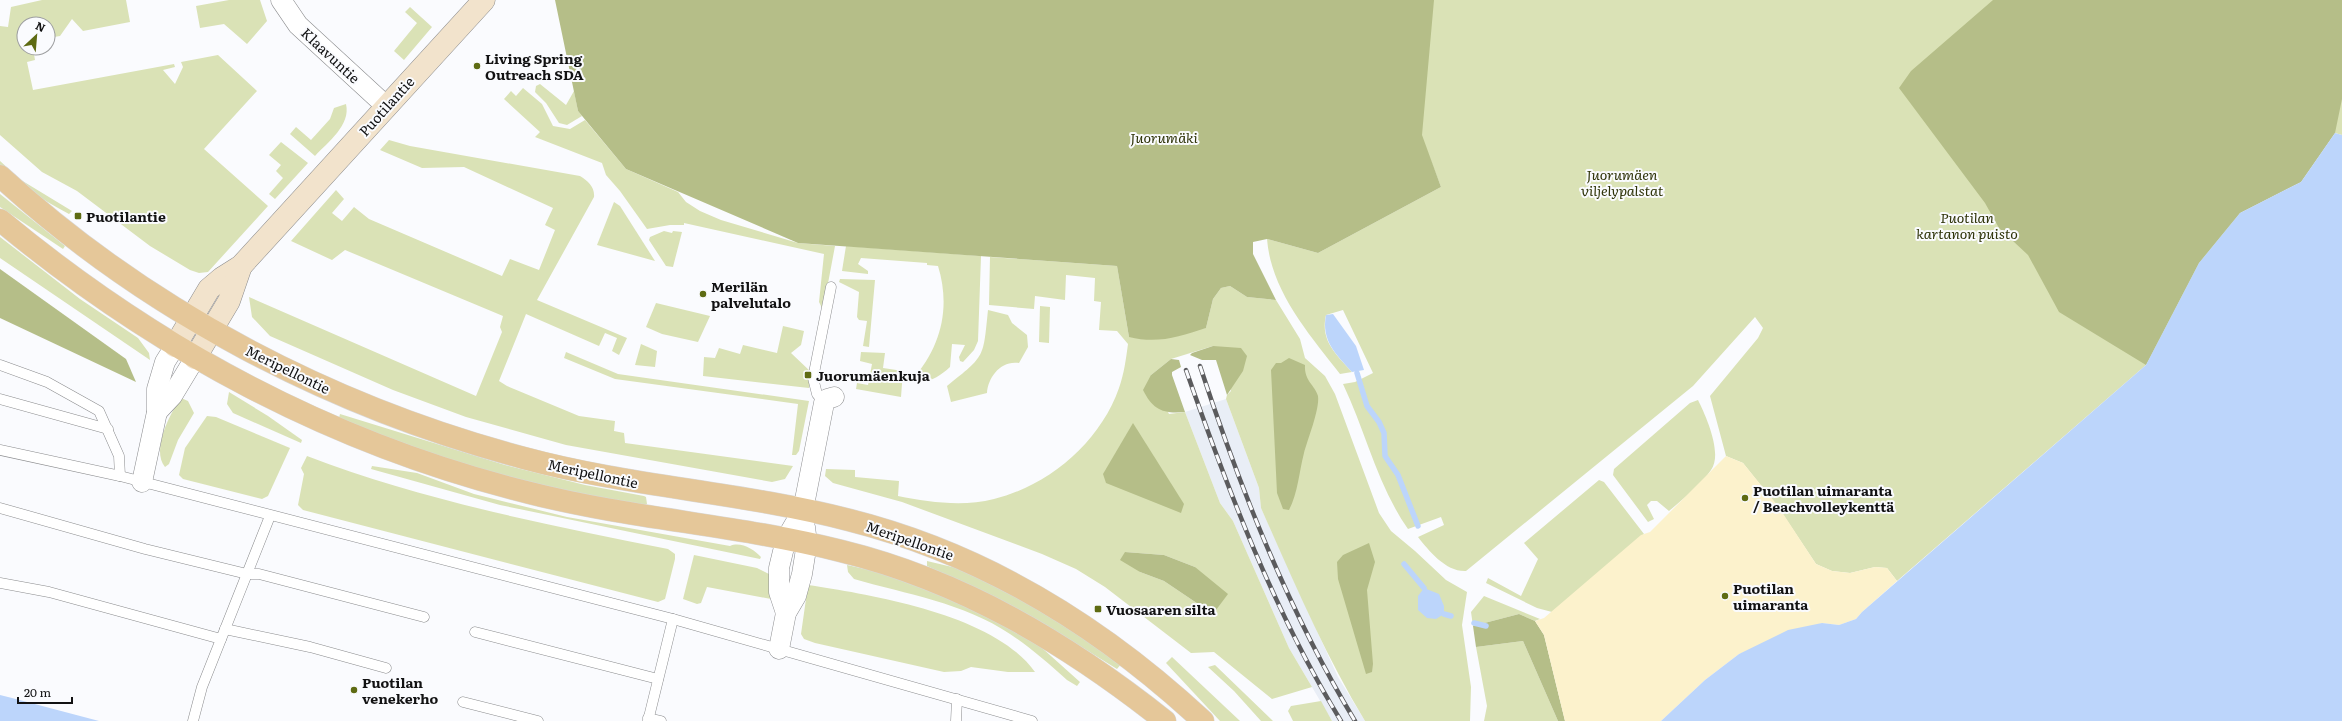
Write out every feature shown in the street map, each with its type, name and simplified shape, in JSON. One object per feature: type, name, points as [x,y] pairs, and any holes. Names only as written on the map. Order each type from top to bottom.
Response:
[{"type":"main road","name":"Meripellontie","points":[[0,176],[54,223],[130,279],[191,318],[322,387],[404,420],[472,444],[594,475],[849,519],[935,548],[977,565],[1034,594],[1110,643],[1155,679],[1203,721]]},
{"type":"main road","points":[[0,220],[90,290],[175,346],[263,394],[326,424],[405,456],[476,478],[577,504],[786,539],[883,562],[965,594],[1019,621],[1075,655],[1123,688],[1165,721]]},
{"type":"street","name":"Klaavuntie","points":[[281,0],[298,25],[386,106]]},
{"type":"street","name":"Puotilantie","points":[[175,346],[204,297],[218,281],[241,266],[484,0]]},
{"type":"street","name":"Puotilantie","points":[[195,358],[229,301],[241,266]]},
{"type":"street","points":[[142,482],[158,412],[156,389],[160,373],[175,346]]},
{"type":"street","points":[[158,412],[172,396],[195,358]]},
{"type":"street","points":[[786,613],[779,592],[779,568],[786,539],[802,510],[829,400]]},
{"type":"street","points":[[779,649],[786,613],[796,596],[807,543],[802,510]]},
{"type":"lane","points":[[829,400],[817,394],[813,378],[831,287]]},
{"type":"lane","points":[[0,366],[47,382],[99,411],[119,456],[120,476]]},
{"type":"lane","points":[[0,399],[108,429]]},
{"type":"lane","points":[[0,450],[120,476],[673,619],[1032,721]]},
{"type":"lane","points":[[0,508],[145,549],[248,574],[259,574],[424,617]]},
{"type":"lane","points":[[193,721],[202,686],[270,516]]},
{"type":"lane","points":[[0,583],[49,592],[221,639]]},
{"type":"lane","points":[[661,721],[648,720],[673,619]]},
{"type":"lane","points":[[226,629],[310,647],[386,668]]},
{"type":"lane","points":[[475,632],[658,679]]},
{"type":"lane","points":[[956,721],[957,699]]},
{"type":"lane","points":[[463,702],[538,721]]},
{"type":"shaded area","points":[[1226,399],[1259,488],[1261,508],[1338,677],[1365,721],[1332,721],[1289,648],[1233,521],[1220,503],[1185,412]]},
{"type":"green space","points":[[42,0],[126,0],[130,22],[83,31],[72,19],[60,36],[56,37],[56,16],[16,16],[16,56],[34,56],[35,60],[27,62],[33,90],[174,64],[175,67],[163,70],[175,84],[183,67],[181,62],[218,55],[257,91],[204,149],[268,206],[208,272],[199,273],[190,270],[150,246],[77,191],[42,172],[0,135],[0,26],[8,27],[11,7]]},
{"type":"green space","points":[[229,0],[260,0],[267,21],[247,44],[224,24],[200,28],[196,6]]},
{"type":"green space","name":"Juorumäki","points":[[555,0],[1434,0],[1422,135],[1441,187],[1318,253],[1267,239],[1253,242],[1253,254],[1276,300],[1247,297],[1230,286],[1221,288],[1213,299],[1206,328],[1177,337],[1159,340],[1129,337],[1117,266],[798,243],[626,169],[578,111]]},
{"type":"green space","points":[[1412,0],[2342,0],[2342,135],[2335,133],[2301,182],[2240,213],[2146,365],[1897,581],[1887,568],[1875,567],[1850,573],[1832,571],[1816,564],[1778,507],[1743,463],[1726,456],[1710,396],[1758,338],[1763,328],[1755,317],[1693,386],[1466,571],[1459,570],[1452,568],[1439,560],[1418,537],[1444,525],[1441,517],[1408,529],[1388,495],[1343,384],[1355,382],[1373,373],[1343,310],[1326,315],[1325,324],[1327,340],[1335,353],[1352,372],[1340,374],[1293,311],[1276,276],[1270,258],[1267,239],[1318,253],[1441,187],[1426,148],[1391,149]]},
{"type":"green space","points":[[1993,0],[2342,0],[2342,99],[2335,133],[2301,182],[2240,213],[2199,263],[2146,365],[2059,312],[2028,255],[1999,228],[1985,203],[1899,88],[1911,71]]},
{"type":"green space","points":[[410,7],[432,27],[404,60],[394,51],[417,23],[405,12]]},
{"type":"green space","points":[[540,84],[566,105],[574,91],[578,111],[582,116],[567,125],[559,123],[546,103],[535,92],[536,86]]},
{"type":"green space","points":[[523,88],[542,104],[553,126],[570,129],[585,120],[626,169],[678,192],[686,202],[700,211],[721,220],[798,243],[835,246],[823,310],[819,302],[824,254],[684,223],[684,225],[670,225],[647,229],[620,191],[606,175],[602,163],[535,137],[540,132],[504,99],[511,91],[516,96]]},
{"type":"green space","points":[[346,104],[347,112],[342,126],[332,139],[315,156],[290,134],[296,127],[311,140],[330,119],[334,108]]},
{"type":"green space","points":[[389,140],[410,146],[580,176],[592,187],[594,197],[537,300],[627,338],[619,355],[612,351],[617,338],[605,333],[599,346],[526,314],[499,381],[507,386],[579,416],[615,421],[614,431],[624,433],[625,443],[793,466],[785,479],[772,482],[566,445],[466,417],[393,390],[270,336],[252,317],[249,297],[476,396],[502,332],[500,327],[503,316],[345,250],[332,260],[291,241],[336,190],[344,199],[332,213],[342,221],[354,207],[369,219],[502,276],[510,259],[539,270],[555,230],[545,225],[553,208],[464,167],[422,168],[380,150]]},
{"type":"green space","points":[[281,142],[308,163],[275,199],[269,194],[283,178],[276,171],[281,165],[269,155]]},
{"type":"green space","points":[[0,161],[21,180],[72,211],[69,214],[33,192],[16,180],[0,165]]},
{"type":"green space","points":[[0,194],[65,246],[63,249],[0,207]]},
{"type":"green space","points":[[614,202],[620,206],[655,261],[597,245]]},
{"type":"green space","points":[[664,231],[672,233],[673,231],[682,232],[673,267],[666,266],[649,240],[650,237]]},
{"type":"green space","points":[[0,237],[80,299],[138,338],[149,353],[150,360],[0,258]]},
{"type":"green space","points":[[846,246],[981,256],[978,341],[974,350],[963,362],[960,361],[959,357],[965,345],[952,344],[950,367],[942,374],[928,381],[912,380],[930,354],[941,326],[944,297],[938,266],[927,265],[927,263],[861,258],[858,264],[868,271],[868,274],[842,271]]},
{"type":"green space","points":[[990,257],[1117,266],[1129,337],[1206,328],[1213,299],[1221,288],[1230,286],[1247,297],[1276,300],[1300,339],[1305,358],[1325,376],[1335,394],[1379,513],[1391,531],[1446,580],[1467,592],[1462,625],[1471,687],[1470,721],[1365,721],[1323,643],[1261,508],[1259,488],[1226,399],[1227,395],[1231,391],[1213,346],[1171,359],[1151,375],[1169,414],[1185,412],[1220,503],[1233,521],[1289,648],[1312,687],[1272,699],[1214,652],[1191,653],[1105,587],[1076,569],[1042,554],[902,502],[833,483],[825,476],[826,469],[855,470],[855,477],[899,481],[898,496],[946,503],[970,503],[994,499],[1015,492],[1034,483],[1053,472],[1086,443],[1110,408],[1119,388],[1124,372],[1128,344],[1117,331],[1099,330],[1101,302],[1094,301],[1095,278],[1066,275],[1065,300],[1035,296],[1034,309],[989,305]],"holes":[[[1125,552],[1164,555],[1195,567],[1213,614],[1164,581],[1140,572]]]},
{"type":"green space","points":[[0,269],[126,359],[136,382],[0,318]]},
{"type":"green space","points":[[840,279],[875,280],[869,347],[863,346],[867,321],[859,320],[857,317],[859,292],[839,282]]},
{"type":"green space","points":[[656,303],[710,316],[698,342],[662,334],[646,327]]},
{"type":"green space","points":[[1040,306],[1050,307],[1049,343],[1039,342]]},
{"type":"green space","points":[[988,310],[1008,315],[1012,323],[1027,335],[1028,347],[1019,363],[1007,364],[997,371],[990,381],[987,393],[951,402],[947,386],[969,368],[980,354],[985,338]]},
{"type":"green space","points":[[783,326],[804,331],[801,345],[791,353],[811,372],[809,388],[703,376],[704,357],[715,358],[719,348],[740,354],[743,345],[777,353]]},
{"type":"green space","points":[[641,344],[657,351],[655,367],[635,365]]},
{"type":"green space","points":[[1213,346],[1241,348],[1247,356],[1243,371],[1227,395],[1216,360],[1202,360],[1190,355]]},
{"type":"green space","points":[[566,352],[618,374],[809,401],[799,451],[796,455],[792,455],[798,404],[615,379],[564,358]]},
{"type":"green space","points":[[861,352],[885,353],[883,368],[903,371],[901,397],[856,389],[857,383],[868,385],[872,364],[860,361]]},
{"type":"green space","points":[[1289,358],[1305,365],[1306,375],[1317,392],[1318,402],[1304,453],[1296,490],[1289,510],[1283,509],[1277,493],[1271,370],[1276,363],[1281,363]]},
{"type":"green space","points":[[1171,359],[1179,360],[1181,367],[1172,372],[1172,375],[1185,412],[1171,412],[1160,409],[1151,402],[1143,390],[1151,375]]},
{"type":"green space","points":[[229,392],[268,416],[302,440],[301,443],[233,413],[227,404]]},
{"type":"green space","points":[[181,398],[188,401],[194,413],[178,440],[169,464],[165,467],[161,460],[161,442],[167,422]]},
{"type":"green space","points":[[1698,400],[1712,435],[1715,455],[1714,463],[1711,470],[1692,492],[1669,511],[1657,501],[1651,501],[1647,505],[1654,519],[1648,522],[1613,475],[1614,469],[1690,403]]},
{"type":"green space","points":[[340,414],[505,465],[585,485],[644,496],[646,497],[647,504],[633,505],[496,475],[387,439],[339,418]]},
{"type":"green space","points":[[207,416],[216,417],[290,448],[268,496],[262,499],[183,479],[179,475],[185,448]]},
{"type":"green space","points":[[1133,423],[1184,504],[1181,513],[1106,483],[1103,474]]},
{"type":"green space","points":[[307,456],[351,472],[440,499],[530,520],[668,549],[675,554],[675,559],[665,599],[658,602],[303,510],[298,505],[304,474],[301,468]]},
{"type":"green space","points":[[372,466],[417,473],[474,494],[567,517],[730,546],[738,544],[755,551],[761,557],[760,559],[500,505],[371,469]]},
{"type":"green space","points":[[1599,480],[1604,482],[1644,534],[1552,612],[1537,608],[1486,583],[1488,578],[1521,596],[1538,559],[1524,543]]},
{"type":"green space","points":[[1369,543],[1375,562],[1367,590],[1373,664],[1372,672],[1366,674],[1338,579],[1337,562],[1343,555]]},
{"type":"green space","points":[[1125,552],[1164,555],[1195,567],[1228,594],[1213,614],[1164,581],[1140,572],[1120,560]]},
{"type":"green space","points":[[694,555],[757,568],[769,574],[771,599],[707,587],[701,603],[697,604],[683,599]]},
{"type":"green space","points":[[927,561],[965,570],[1003,587],[1122,663],[1117,669],[1067,638],[979,590],[927,566]]},
{"type":"green space","points":[[847,565],[874,571],[937,592],[1032,639],[1080,682],[1077,686],[1067,680],[1025,644],[992,623],[974,614],[934,600],[854,579],[848,572]]},
{"type":"green space","points":[[808,585],[898,602],[963,622],[992,636],[1016,652],[1035,672],[1008,672],[971,667],[961,671],[944,672],[815,643],[804,639],[801,634]]},
{"type":"green space","points":[[1484,596],[1540,619],[1535,621],[1519,614],[1473,626],[1471,612]]},
{"type":"green space","points":[[1519,614],[1535,621],[1544,635],[1565,721],[1558,721],[1523,641],[1476,647],[1473,626]]},
{"type":"green space","points":[[1523,641],[1558,721],[1484,721],[1487,706],[1476,647]]},
{"type":"green space","points":[[1172,657],[1240,721],[1220,721],[1166,663]]},
{"type":"green space","points":[[1215,665],[1273,721],[1261,721],[1234,691],[1208,667]]},
{"type":"green space","points":[[1321,701],[1332,721],[1293,721],[1288,711],[1291,706]]},
{"type":"sand","name":"Puotilan uimaranta","points":[[1726,456],[1743,463],[1778,506],[1816,564],[1832,571],[1850,573],[1875,567],[1887,568],[1897,581],[1856,619],[1839,625],[1822,623],[1739,654],[1705,680],[1661,721],[1565,721],[1544,635],[1535,621],[1544,618],[1641,535],[1650,532]]},
{"type":"water","points":[[2335,133],[2342,135],[2342,721],[1661,721],[1705,680],[1739,654],[1788,630],[1822,623],[1839,625],[1856,619],[1862,612],[2146,365],[2199,263],[2240,213],[2301,182]]},
{"type":"water","points":[[1333,314],[1356,346],[1364,370],[1352,372],[1335,353],[1331,346],[1328,340],[1325,324],[1326,315]]},
{"type":"water","points":[[1424,588],[1439,594],[1444,606],[1444,614],[1436,619],[1427,618],[1418,610],[1418,596]]},
{"type":"water","points":[[0,695],[12,698],[99,721],[0,721]]},
{"type":"waterway","points":[[1357,373],[1367,406],[1379,422],[1384,433],[1385,456],[1398,475],[1418,526]]},
{"type":"waterway","points":[[1404,564],[1424,588]]},
{"type":"waterway","points":[[1444,614],[1451,616]]},
{"type":"waterway","points":[[1474,623],[1486,626]]},
{"type":"railway","points":[[1200,366],[1215,412],[1267,548],[1308,636],[1355,721]]},
{"type":"railway","points":[[1186,370],[1254,550],[1294,637],[1341,721]]},
{"type":"place","name":"Living Spring Outreach SDA","points":[[477,66]]},
{"type":"place","name":"Puotilantie","points":[[78,216]]},
{"type":"place","name":"Merilän palvelutalo","points":[[703,294]]},
{"type":"place","name":"Juorumäenkuja","points":[[808,375]]},
{"type":"place","name":"Puotilan uimaranta / Beachvolleykenttä","points":[[1745,498]]},
{"type":"place","name":"Puotilan uimaranta","points":[[1725,596]]},
{"type":"place","name":"Vuosaaren silta","points":[[1098,609]]},
{"type":"place","name":"Puotilan venekerho","points":[[354,690]]},
{"type":"park label","name":"Juorumäen viljelypalstat","points":[[1622,182]]},
{"type":"park label","name":"Puotilan kartanon puisto","points":[[1967,226]]}]
